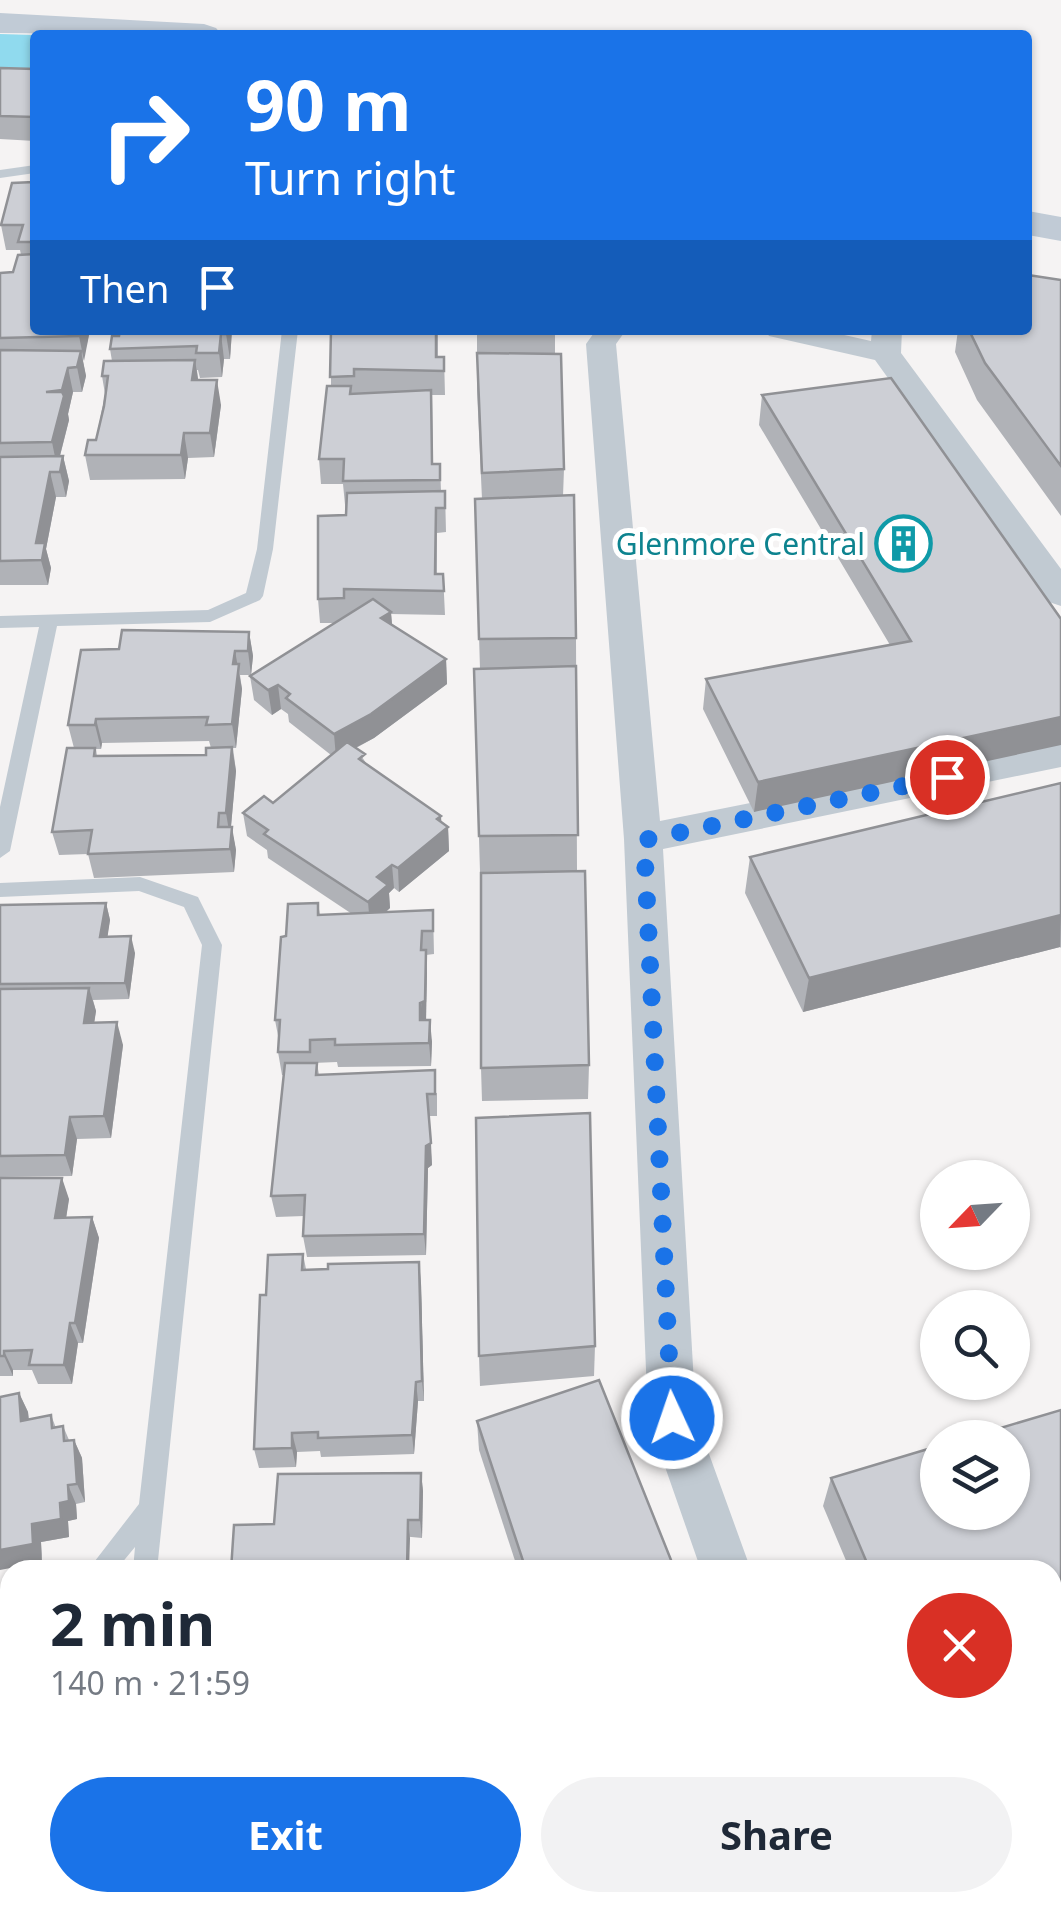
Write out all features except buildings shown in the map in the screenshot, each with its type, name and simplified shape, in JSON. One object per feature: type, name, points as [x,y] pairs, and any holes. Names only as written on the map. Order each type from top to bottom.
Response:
[{"type":"street","points":[[0,23],[119,30]]},
{"type":"street","points":[[1032,224],[1061,229]]},
{"type":"street","points":[[607,335],[601,344],[644,840],[672,1418],[722,1560]]},
{"type":"street","points":[[824,335],[886,342],[1061,594]]},
{"type":"street","points":[[644,840],[1061,754]]},
{"type":"lane","points":[[0,174],[30,170]]},
{"type":"lane","points":[[0,622],[210,616],[254,596],[265,549],[289,335]]},
{"type":"lane","points":[[0,851],[49,623]]},
{"type":"lane","points":[[0,890],[140,884],[192,902],[212,945],[146,1560]]},
{"type":"lane","points":[[108,1560],[151,1509]]},
{"type":"waterway","points":[[0,51],[30,52]]},
{"type":"place","name":"Glenmore Central","points":[[904,543]]},
{"type":"route","points":[[672,1418],[644,840],[947,777]]}]
